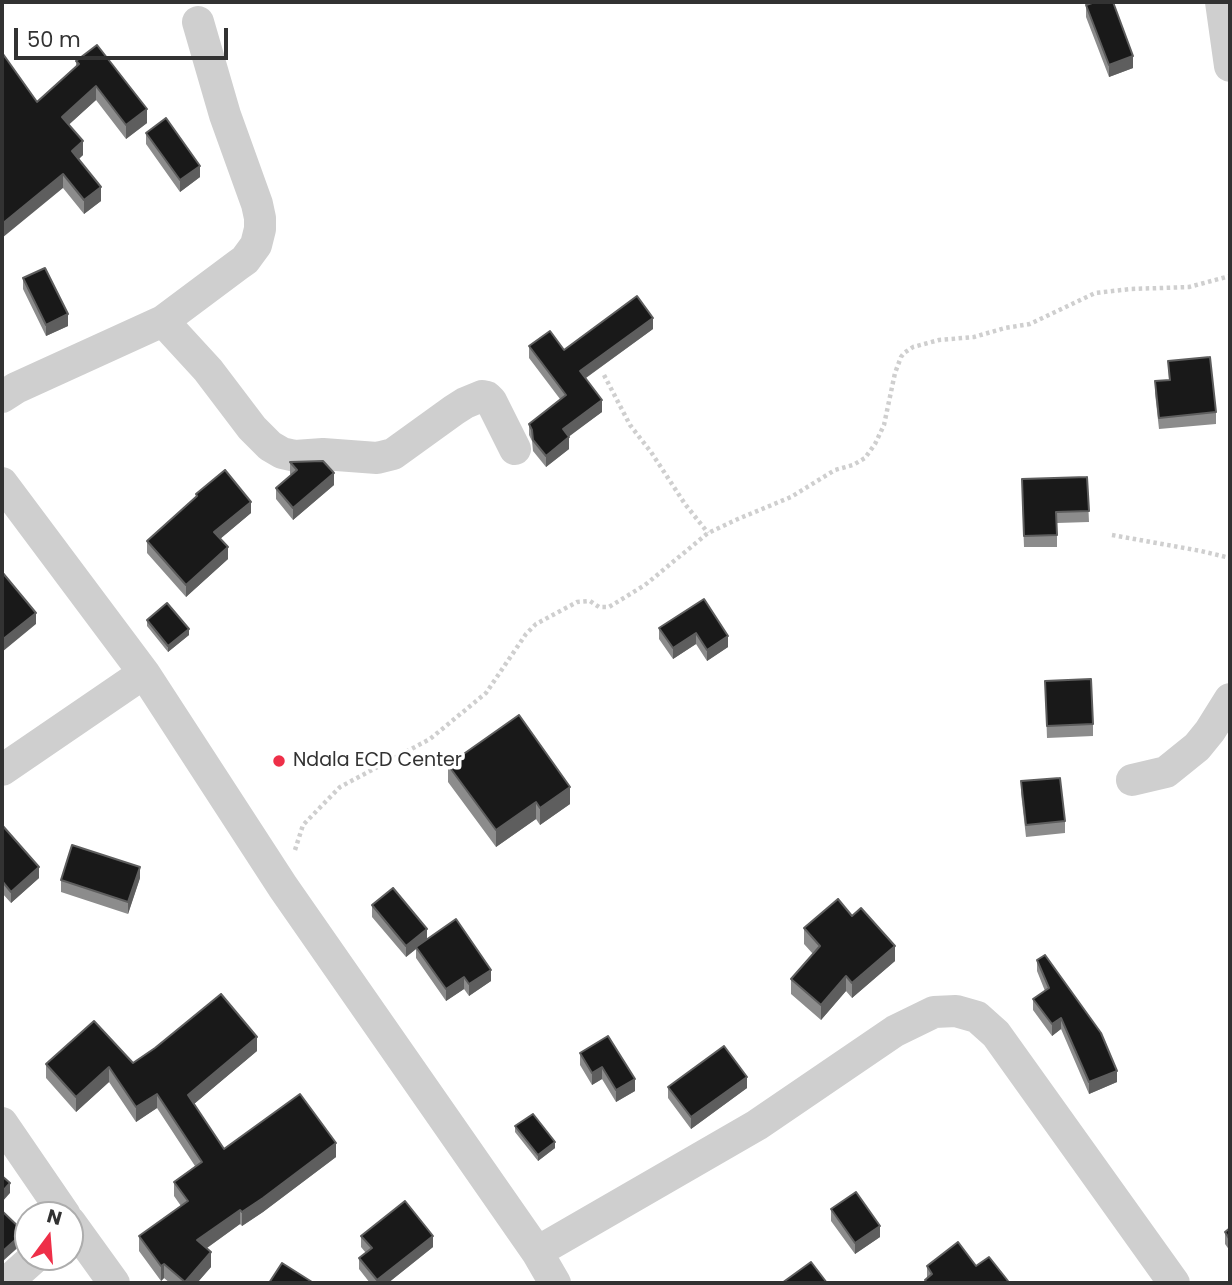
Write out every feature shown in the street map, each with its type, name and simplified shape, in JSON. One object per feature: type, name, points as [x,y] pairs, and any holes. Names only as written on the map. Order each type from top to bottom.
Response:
[{"type":"street","points":[[1221,2],[1228,33],[1230,66]]},
{"type":"street","points":[[2,397],[16,388],[163,321],[245,260],[256,245],[260,229],[257,204],[225,116],[198,22]]},
{"type":"street","points":[[163,321],[208,370],[252,428],[270,446],[282,453],[295,456],[323,454],[377,458],[393,454],[453,410],[482,396],[491,401],[515,449]]},
{"type":"street","points":[[2,483],[144,673],[283,887],[537,1252],[555,1283]]},
{"type":"street","points":[[2,770],[144,673]]},
{"type":"street","points":[[1132,780],[1166,772],[1197,747],[1230,699]]},
{"type":"street","points":[[537,1252],[757,1125],[895,1031],[934,1012],[956,1011],[977,1017],[996,1034],[1174,1283]]},
{"type":"street","points":[[2,1122],[55,1201]]},
{"type":"street","points":[[84,1242],[114,1283]]},
{"type":"street","points":[[6,1283],[19,1271]]},
{"type":"path","points":[[283,887],[303,825],[340,787],[430,739],[486,693],[526,634],[536,624],[577,602],[590,601],[599,607],[609,607],[645,585],[708,533],[791,497],[835,470],[865,458],[884,425],[901,357],[913,346],[939,340],[974,337],[1030,324],[1095,293],[1189,287],[1230,276]]},
{"type":"path","points":[[604,375],[630,425],[708,533]]},
{"type":"path","points":[[1112,535],[1230,558]]},
{"type":"building","points":[[1113,2],[1133,56],[1109,65],[1086,5]]},
{"type":"building","points":[[97,45],[147,109],[126,125],[96,86],[62,117],[83,141],[72,151],[101,187],[84,200],[63,174],[2,224],[2,55],[37,102],[79,64],[76,61]]},
{"type":"building","points":[[166,118],[200,166],[180,180],[146,133]]},
{"type":"building","points":[[45,268],[68,314],[46,325],[23,278]]},
{"type":"building","points":[[637,296],[653,318],[580,371],[602,400],[563,429],[569,437],[546,456],[533,440],[529,424],[566,395],[529,346],[550,331],[564,350]]},
{"type":"building","points":[[1210,357],[1216,412],[1159,418],[1155,381],[1170,380],[1168,361]]},
{"type":"building","points":[[323,461],[334,473],[293,508],[276,488],[297,470],[290,462]]},
{"type":"building","points":[[225,470],[251,502],[214,532],[228,547],[186,585],[147,541]]},
{"type":"building","points":[[1087,477],[1089,511],[1056,512],[1057,535],[1024,536],[1022,479]]},
{"type":"building","points":[[2,572],[36,613],[2,640]]},
{"type":"building","points":[[704,599],[728,636],[707,650],[696,633],[673,648],[659,628]]},
{"type":"building","points":[[167,603],[189,629],[168,646],[147,620]]},
{"type":"building","points":[[1091,679],[1093,724],[1047,726],[1045,681]]},
{"type":"building","points":[[519,715],[570,787],[540,808],[536,802],[496,830],[448,765]]},
{"type":"building","points":[[1060,778],[1065,821],[1026,825],[1021,781]]},
{"type":"building","points":[[2,825],[39,867],[11,892],[2,881]]},
{"type":"building","points":[[72,845],[140,867],[128,902],[61,880]]},
{"type":"building","points":[[393,888],[427,929],[406,946],[372,905]]},
{"type":"building","points":[[838,899],[852,916],[861,908],[895,946],[852,983],[846,976],[821,1005],[791,979],[820,946],[804,928]]},
{"type":"building","points":[[456,919],[491,970],[469,984],[464,977],[446,989],[416,947]]},
{"type":"building","points":[[1045,955],[1101,1033],[1117,1071],[1089,1082],[1061,1018],[1052,1024],[1033,999],[1049,988],[1037,960]]},
{"type":"building","points":[[221,994],[257,1037],[188,1095],[224,1149],[300,1094],[336,1143],[263,1198],[242,1212],[240,1210],[197,1240],[211,1252],[185,1282],[164,1264],[161,1266],[139,1236],[188,1201],[174,1182],[202,1162],[157,1094],[136,1107],[109,1067],[76,1097],[46,1064],[94,1021],[133,1063]]},
{"type":"building","points":[[608,1036],[635,1079],[616,1090],[602,1067],[592,1073],[580,1053]]},
{"type":"building","points":[[724,1046],[747,1077],[691,1117],[668,1087]]},
{"type":"building","points":[[533,1114],[555,1142],[538,1155],[515,1126]]},
{"type":"building","points":[[2,1176],[10,1183],[2,1192]]},
{"type":"building","points":[[856,1192],[880,1226],[855,1243],[831,1209]]},
{"type":"building","points":[[405,1201],[433,1236],[377,1280],[359,1258],[372,1248],[361,1236]]},
{"type":"building","points":[[2,1211],[14,1222],[14,1241],[3,1251]]},
{"type":"building","points":[[958,1242],[976,1266],[989,1257],[1008,1281],[927,1283],[925,1280],[932,1274],[927,1266]]},
{"type":"building","points":[[811,1262],[827,1283],[782,1283]]},
{"type":"building","points":[[282,1263],[312,1282],[269,1283]]},
{"type":"place","name":"Ndala ECD Center","points":[[279,761]]}]
